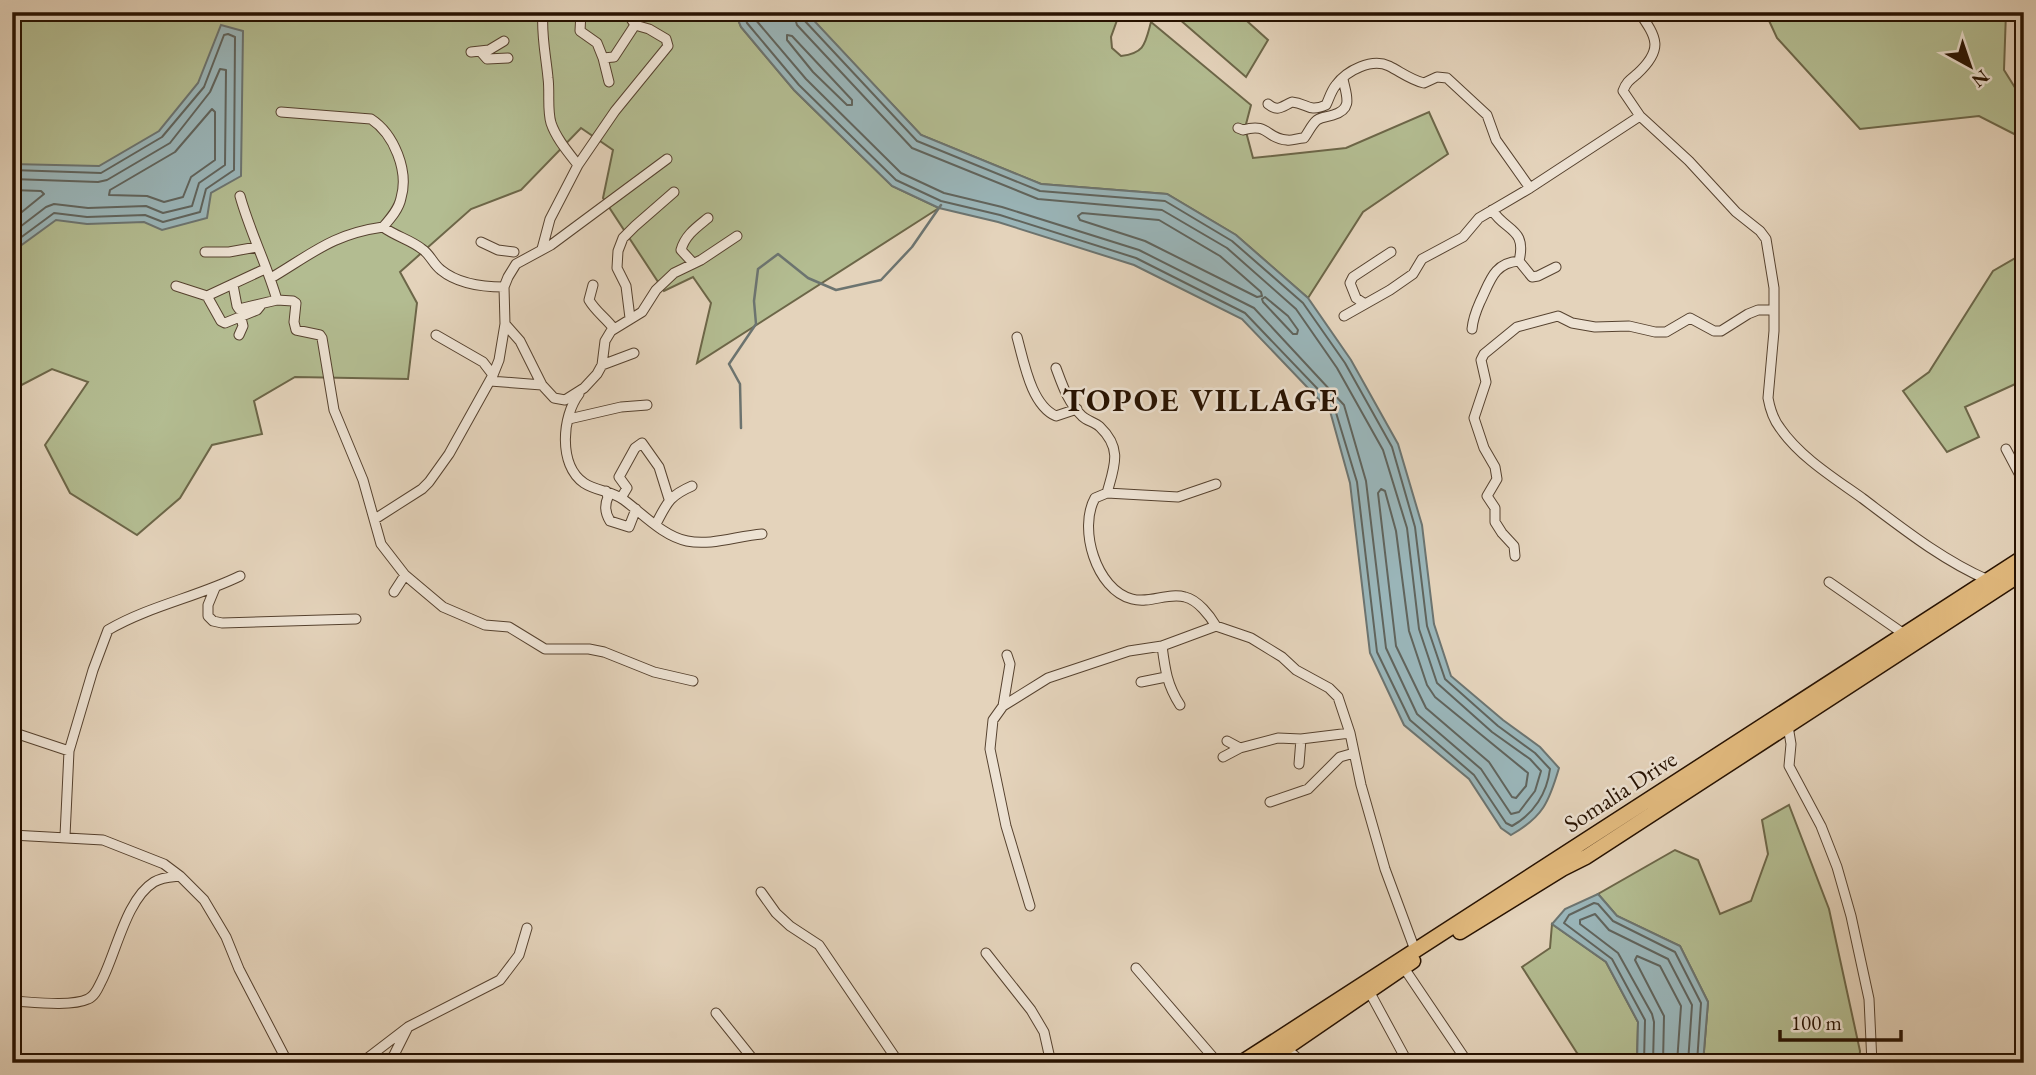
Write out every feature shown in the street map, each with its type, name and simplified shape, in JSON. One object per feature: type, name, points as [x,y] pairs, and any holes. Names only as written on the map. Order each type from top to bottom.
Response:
[{"type":"main road","name":"Somalia Drive","points":[[1241,1063],[2024,557]]},
{"type":"main road","name":"Somalia Drive","points":[[1264,1063],[1424,953],[1586,857],[2024,572]]},
{"type":"street","points":[[543,12],[543,48],[549,112],[563,146],[578,165]]},
{"type":"street","points":[[581,12],[580,31],[597,43],[609,82]]},
{"type":"street","points":[[541,249],[550,219],[578,165],[615,111],[668,46],[663,35],[635,25],[627,12]]},
{"type":"street","points":[[1639,12],[1657,43],[1645,65],[1623,90],[1640,116],[1673,145],[1736,212],[1766,239],[1774,288],[1768,398],[1774,419],[1827,473],[1950,561],[1989,580]]},
{"type":"street","points":[[603,58],[614,57],[635,25]]},
{"type":"street","points":[[504,41],[495,48],[475,52],[487,59],[508,58]]},
{"type":"street","points":[[1268,104],[1275,109],[1292,102],[1308,108],[1321,108],[1326,106],[1336,84],[1366,64],[1377,62],[1424,83],[1437,77],[1447,78],[1488,115],[1493,134],[1530,188]]},
{"type":"street","points":[[1238,128],[1262,128],[1289,141],[1304,138],[1312,124],[1347,107],[1343,79]]},
{"type":"street","points":[[281,112],[370,120],[377,124],[395,148],[402,165],[401,198],[392,217],[383,227]]},
{"type":"street","points":[[1344,316],[1413,274],[1425,256],[1462,237],[1479,218],[1640,116]]},
{"type":"street","points":[[375,519],[429,482],[449,454],[492,378],[499,360],[505,324],[504,287],[516,264],[667,159]]},
{"type":"street","points":[[630,318],[626,286],[617,268],[618,251],[624,238],[635,226],[674,192]]},
{"type":"street","points":[[240,196],[277,300]]},
{"type":"street","points":[[1492,210],[1497,218],[1518,235],[1522,243],[1520,261],[1532,277],[1556,267]]},
{"type":"street","points":[[693,263],[681,250],[682,246],[685,239],[708,218]]},
{"type":"street","points":[[176,286],[207,296],[268,274],[333,239],[361,230],[383,227],[421,248],[440,269],[459,281],[504,287]]},
{"type":"street","points":[[642,312],[660,285],[674,272],[737,236]]},
{"type":"street","points":[[481,242],[498,250],[514,252]]},
{"type":"street","points":[[205,252],[229,252],[257,247]]},
{"type":"street","points":[[1365,304],[1356,298],[1350,283],[1353,277],[1391,252]]},
{"type":"street","points":[[1472,328],[1476,310],[1492,275],[1506,264],[1520,261]]},
{"type":"street","points":[[233,285],[239,309],[277,300],[293,301],[296,303],[296,330],[320,335],[322,338],[334,410],[363,480],[381,544],[405,575],[443,607],[485,625],[509,627],[545,649],[589,649],[604,652],[654,672],[693,681]]},
{"type":"street","points":[[593,285],[589,299],[597,312],[606,317],[614,329]]},
{"type":"street","points":[[207,296],[220,321],[225,323],[257,310],[262,304]]},
{"type":"street","points":[[1515,556],[1514,546],[1495,522],[1495,508],[1487,496],[1497,479],[1495,467],[1484,448],[1474,418],[1486,382],[1481,360],[1484,354],[1505,340],[1517,327],[1558,316],[1572,323],[1595,327],[1629,326],[1655,332],[1666,332],[1690,318],[1714,331],[1721,331],[1758,310],[1774,310]]},
{"type":"street","points":[[655,312],[642,312],[630,318],[614,329],[605,341],[602,365],[584,388],[569,416],[566,449],[573,470],[586,485],[621,498],[679,539],[690,542],[715,541],[762,534]]},
{"type":"street","points":[[239,335],[243,326],[241,318]]},
{"type":"street","points":[[505,324],[520,341],[542,385],[569,416]]},
{"type":"street","points":[[436,335],[483,362],[492,378]]},
{"type":"street","points":[[1017,337],[1035,395],[1046,412],[1056,416],[1077,409]]},
{"type":"street","points":[[602,365],[634,354]]},
{"type":"street","points":[[1056,368],[1077,409],[1083,417],[1102,428],[1112,443],[1117,457],[1107,493]]},
{"type":"street","points":[[492,378],[542,385]]},
{"type":"street","points":[[554,398],[565,400],[584,388]]},
{"type":"street","points":[[569,416],[647,405]]},
{"type":"street","points":[[621,498],[627,488],[619,477],[635,448],[642,443],[659,467],[669,499]]},
{"type":"street","points":[[2006,449],[2024,483]]},
{"type":"street","points":[[1216,484],[1178,497],[1107,493],[1095,498],[1088,515],[1088,542],[1105,577],[1124,597],[1147,601],[1178,596],[1190,598],[1216,626],[1251,638],[1282,657],[1296,670],[1329,688],[1338,697],[1385,869],[1415,950]]},
{"type":"street","points":[[656,524],[669,499],[692,486]]},
{"type":"street","points":[[606,491],[606,515],[610,521],[629,527],[636,509]]},
{"type":"street","points":[[394,592],[405,575]]},
{"type":"street","points":[[65,836],[69,751],[93,670],[108,631],[143,614],[240,576]]},
{"type":"street","points":[[1829,582],[1904,634]]},
{"type":"street","points":[[215,588],[208,611],[208,616],[213,621],[236,623],[356,619]]},
{"type":"street","points":[[1030,906],[1006,826],[990,749],[993,720],[1003,706],[1048,678],[1129,651],[1162,646],[1216,626]]},
{"type":"street","points":[[1162,646],[1166,677],[1180,705]]},
{"type":"street","points":[[1003,706],[1010,664],[1007,655]]},
{"type":"street","points":[[1141,682],[1166,677]]},
{"type":"street","points":[[1788,726],[1791,744],[1789,765],[1821,826],[1837,867],[1851,916],[1868,989],[1871,1063]]},
{"type":"street","points":[[12,732],[69,751]]},
{"type":"street","points":[[1223,757],[1240,748],[1278,738],[1301,739],[1350,733]]},
{"type":"street","points":[[1298,764],[1301,739]]},
{"type":"street","points":[[1227,741],[1240,748]]},
{"type":"street","points":[[1270,802],[1308,789],[1340,757],[1354,753]]},
{"type":"street","points":[[12,835],[103,840],[164,864],[180,876],[204,900],[226,937],[239,969],[288,1063]]},
{"type":"street","points":[[12,1001],[67,1003],[88,999],[95,993],[105,974],[134,904],[152,883],[163,878],[180,876]]},
{"type":"street","points":[[761,891],[776,913],[819,945],[899,1063]]},
{"type":"street","points":[[360,1063],[408,1027],[500,980],[519,955],[527,928]]},
{"type":"street","points":[[986,953],[1031,1010],[1044,1032],[1051,1063]]},
{"type":"street","points":[[1136,968],[1218,1063]]},
{"type":"street","points":[[1404,968],[1468,1063]]},
{"type":"street","points":[[1369,991],[1408,1063]]},
{"type":"street","points":[[716,1013],[756,1063]]},
{"type":"street","points":[[387,1063],[408,1027]]},
{"type":"street","points":[[1286,1048],[1303,1063]]},
{"type":"green space","points":[[12,12],[735,12],[741,27],[794,90],[892,186],[939,208],[697,363],[711,303],[693,277],[664,291],[603,198],[613,150],[581,128],[521,190],[471,209],[400,272],[417,303],[408,379],[295,377],[254,401],[262,434],[212,445],[180,498],[137,535],[70,493],[45,445],[88,382],[52,369],[12,390]]},
{"type":"green space","points":[[1120,12],[1111,37],[1112,48],[1121,56],[1135,53],[1143,46],[1151,22],[1251,105],[1245,128],[1253,158],[1346,148],[1429,112],[1448,154],[1363,212],[1308,298],[1236,235],[1167,194],[1041,184],[921,135],[806,13]]},
{"type":"green space","points":[[1171,12],[1237,12],[1268,40],[1246,77]]},
{"type":"green space","points":[[1765,12],[2006,12],[2004,70],[2024,102],[2024,139],[1979,116],[1860,129],[1777,38]]},
{"type":"green space","points":[[2024,253],[2024,380],[1965,407],[1979,437],[1947,452],[1903,391],[1929,372],[1993,271]]},
{"type":"green space","points":[[1789,805],[1829,909],[1860,1051],[1859,1063],[1703,1063],[1708,1002],[1680,946],[1617,916],[1598,894],[1675,850],[1698,860],[1720,914],[1751,901],[1768,854],[1762,820]]},
{"type":"green space","points":[[1552,924],[1606,962],[1638,1022],[1637,1063],[1591,1063],[1577,1053],[1522,967],[1550,948]]},
{"type":"water","points":[[735,12],[806,12],[921,135],[1041,184],[1167,194],[1236,235],[1308,298],[1351,360],[1398,444],[1422,525],[1434,624],[1451,676],[1540,747],[1559,768],[1548,799],[1531,822],[1511,835],[1501,828],[1469,779],[1404,725],[1370,653],[1350,483],[1330,411],[1242,319],[1134,265],[998,222],[939,208],[892,186],[794,90],[741,27]]},
{"type":"water","points":[[221,25],[243,31],[241,176],[211,193],[207,218],[162,230],[144,222],[87,224],[56,220],[12,252],[12,164],[99,166],[159,131],[198,83]]},
{"type":"water","points":[[1598,894],[1617,916],[1680,946],[1708,1002],[1703,1063],[1637,1063],[1638,1022],[1606,962],[1552,924],[1565,909]]},
{"type":"waterway","points":[[741,428],[740,384],[729,364],[756,324],[754,301],[758,269],[778,254],[808,278],[836,290],[881,280],[912,247],[941,205]]},
{"type":"district","name":"TOPOE VILLAGE","points":[[1201,400]]}]
